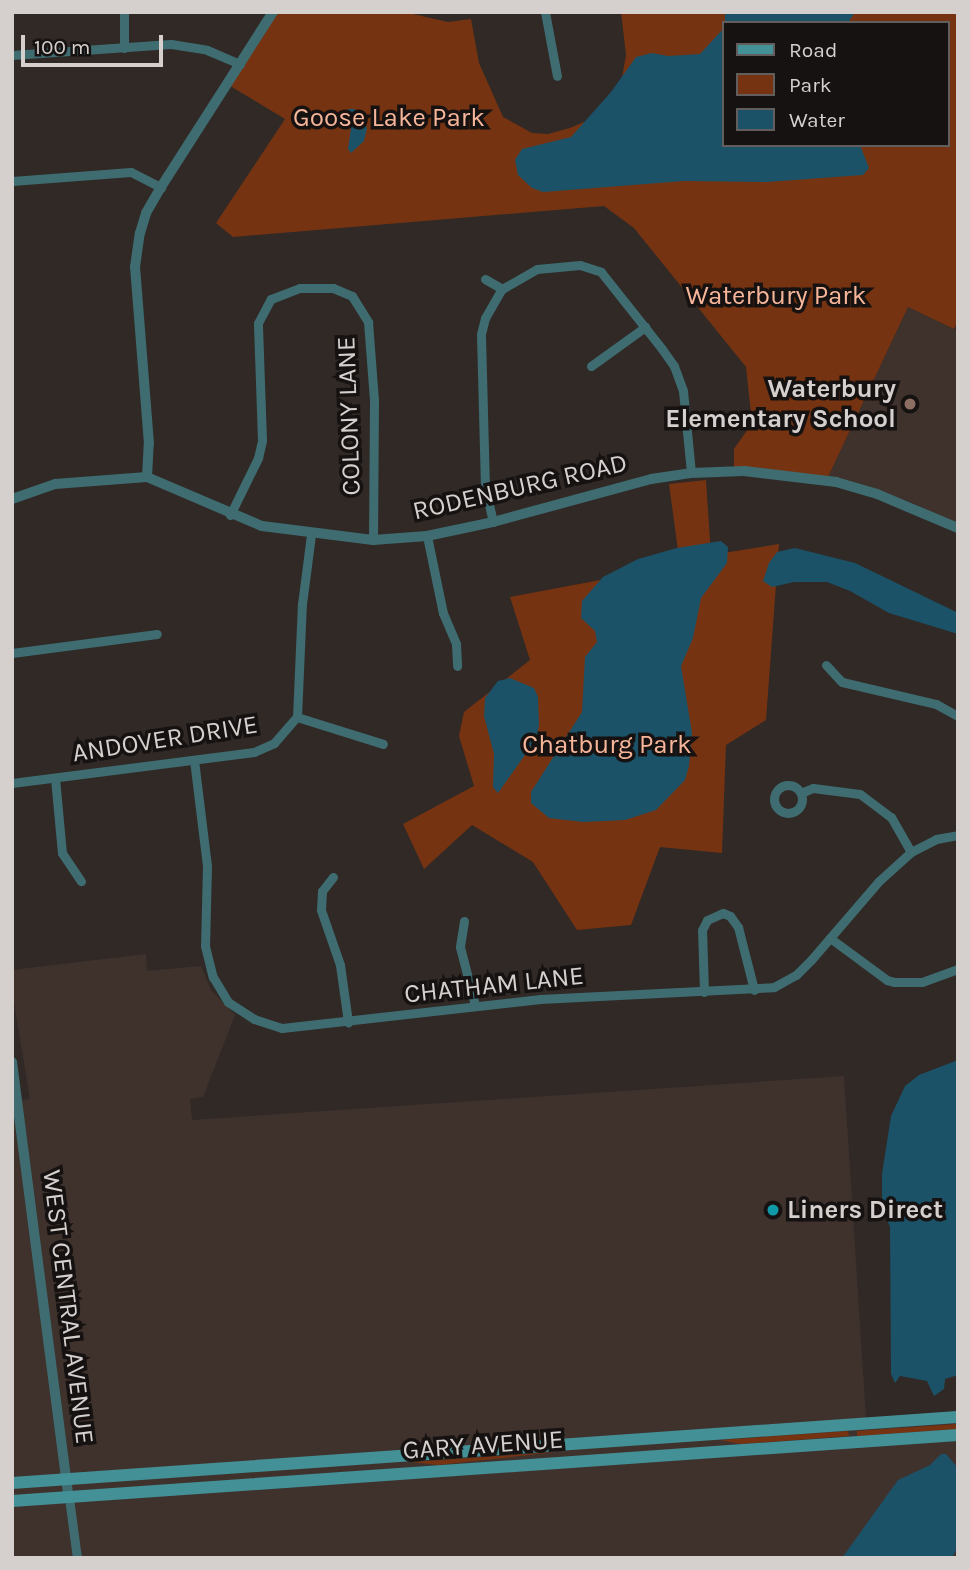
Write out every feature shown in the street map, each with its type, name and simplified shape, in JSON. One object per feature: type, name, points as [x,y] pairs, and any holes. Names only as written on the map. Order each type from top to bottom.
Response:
[{"type":"main road","name":"GARY AVENUE","points":[[12,1483],[958,1417]]},
{"type":"main road","name":"GARY AVENUE","points":[[12,1501],[958,1435]]},
{"type":"street","points":[[124,12],[124,48]]},
{"type":"street","points":[[147,477],[149,444],[135,267],[136,247],[146,213],[161,187],[273,12]]},
{"type":"street","points":[[545,12],[557,76]]},
{"type":"street","points":[[12,55],[171,44],[195,47],[240,64]]},
{"type":"street","points":[[12,181],[131,172],[161,187]]},
{"type":"street","points":[[493,522],[485,488],[481,346],[485,318],[502,289],[537,269],[585,266],[601,272],[645,327],[674,366],[681,384],[691,473]]},
{"type":"street","points":[[485,279],[502,289]]},
{"type":"street","name":"COLONY LANE","points":[[230,514],[258,458],[262,440],[258,323],[271,299],[293,290],[333,288],[352,296],[368,322],[374,400],[373,540]]},
{"type":"street","points":[[591,366],[645,327]]},
{"type":"street","name":"RODENBURG ROAD","points":[[12,499],[55,484],[147,477],[262,526],[312,535],[373,540],[427,536],[493,522],[622,485],[691,473],[759,472],[836,482],[877,494],[958,528]]},
{"type":"street","points":[[312,535],[302,604],[297,717],[383,744]]},
{"type":"street","points":[[427,536],[443,613],[456,644],[457,666]]},
{"type":"street","points":[[12,653],[157,634]]},
{"type":"street","points":[[826,665],[842,682],[936,704],[958,716]]},
{"type":"street","name":"ANDOVER DRIVE","points":[[12,783],[264,749],[274,743],[297,717]]},
{"type":"street","name":"CHATHAM LANE","points":[[194,760],[207,866],[207,958],[228,1002],[254,1019],[270,1025],[303,1027],[475,1005],[564,997],[774,987],[789,979],[830,938],[879,881],[911,852],[936,839],[958,835]]},
{"type":"street","points":[[55,778],[62,853],[81,881]]},
{"type":"street","points":[[801,793],[813,788],[847,790],[867,798],[891,817],[911,852]]},
{"type":"street","points":[[333,877],[322,891],[321,910],[340,965],[348,1022]]},
{"type":"street","points":[[704,992],[702,930],[707,920],[723,913],[738,927],[754,990]]},
{"type":"street","points":[[464,921],[460,947],[475,1005]]},
{"type":"street","points":[[830,938],[894,982],[922,982],[958,969]]},
{"type":"street","name":"WEST CENTRAL AVENUE","points":[[12,1062],[77,1558]]},
{"type":"shaded area","name":"Waterbury Elementary School","points":[[908,307],[958,331],[958,524],[908,501],[828,477]]},
{"type":"shaded area","points":[[146,954],[147,971],[201,966],[211,990],[235,1015],[203,1097],[190,1099],[192,1120],[844,1076],[866,1418],[958,1411],[958,1558],[12,1558],[12,1102],[30,1099],[12,990],[12,970]]},
{"type":"green space","name":"Goose Lake Park","points":[[273,12],[404,12],[448,22],[471,19],[479,63],[503,117],[532,133],[548,134],[570,128],[604,113],[622,78],[626,55],[621,12],[958,12],[958,321],[954,329],[908,307],[828,477],[734,471],[734,449],[752,423],[746,367],[634,228],[604,206],[233,237],[216,223],[285,119],[227,84]]},
{"type":"green space","name":"Chatburg Park","points":[[706,480],[711,555],[779,544],[766,720],[726,745],[722,853],[660,847],[631,925],[577,930],[533,862],[472,825],[424,869],[403,824],[474,786],[459,736],[464,712],[530,660],[510,597],[680,565],[669,484]]},
{"type":"green space","points":[[958,1424],[958,1429],[857,1436],[857,1431]]},
{"type":"green space","points":[[848,1431],[849,1436],[741,1444],[720,1440]]},
{"type":"green space","points":[[557,1452],[438,1465],[411,1462]]},
{"type":"water","points":[[725,12],[855,12],[849,21],[725,21]]},
{"type":"water","points":[[722,30],[722,147],[861,147],[869,168],[863,175],[767,182],[684,181],[543,192],[532,188],[518,175],[515,160],[522,149],[571,137],[611,92],[636,57],[652,53],[668,56],[700,54]]},
{"type":"water","points":[[349,109],[361,114],[367,128],[364,141],[351,153],[348,149],[351,128],[340,114]]},
{"type":"water","points":[[721,541],[728,547],[727,563],[701,598],[693,638],[681,666],[692,733],[685,780],[656,810],[625,820],[583,822],[549,818],[531,803],[531,792],[582,712],[585,657],[597,642],[595,631],[581,618],[582,601],[603,577],[638,559],[677,548]]},
{"type":"water","points":[[795,548],[855,563],[958,613],[958,634],[889,613],[850,591],[827,582],[794,582],[772,587],[763,581],[769,563],[777,552]]},
{"type":"water","points":[[510,678],[534,688],[538,697],[539,724],[537,738],[498,793],[493,787],[494,754],[484,716],[485,698],[498,681]]},
{"type":"water","points":[[958,1060],[958,1375],[945,1379],[944,1389],[934,1396],[927,1381],[900,1376],[895,1383],[891,1374],[890,1227],[882,1207],[882,1174],[891,1116],[905,1086],[919,1075]]},
{"type":"water","points":[[941,1454],[946,1454],[958,1468],[958,1546],[952,1558],[842,1558],[898,1480],[930,1465]]},
{"type":"place","name":"Waterbury Elementary School","points":[[910,404]]},
{"type":"place","name":"Liners Direct","points":[[773,1210]]},
{"type":"park label","name":"Waterbury Park","points":[[776,296]]}]
